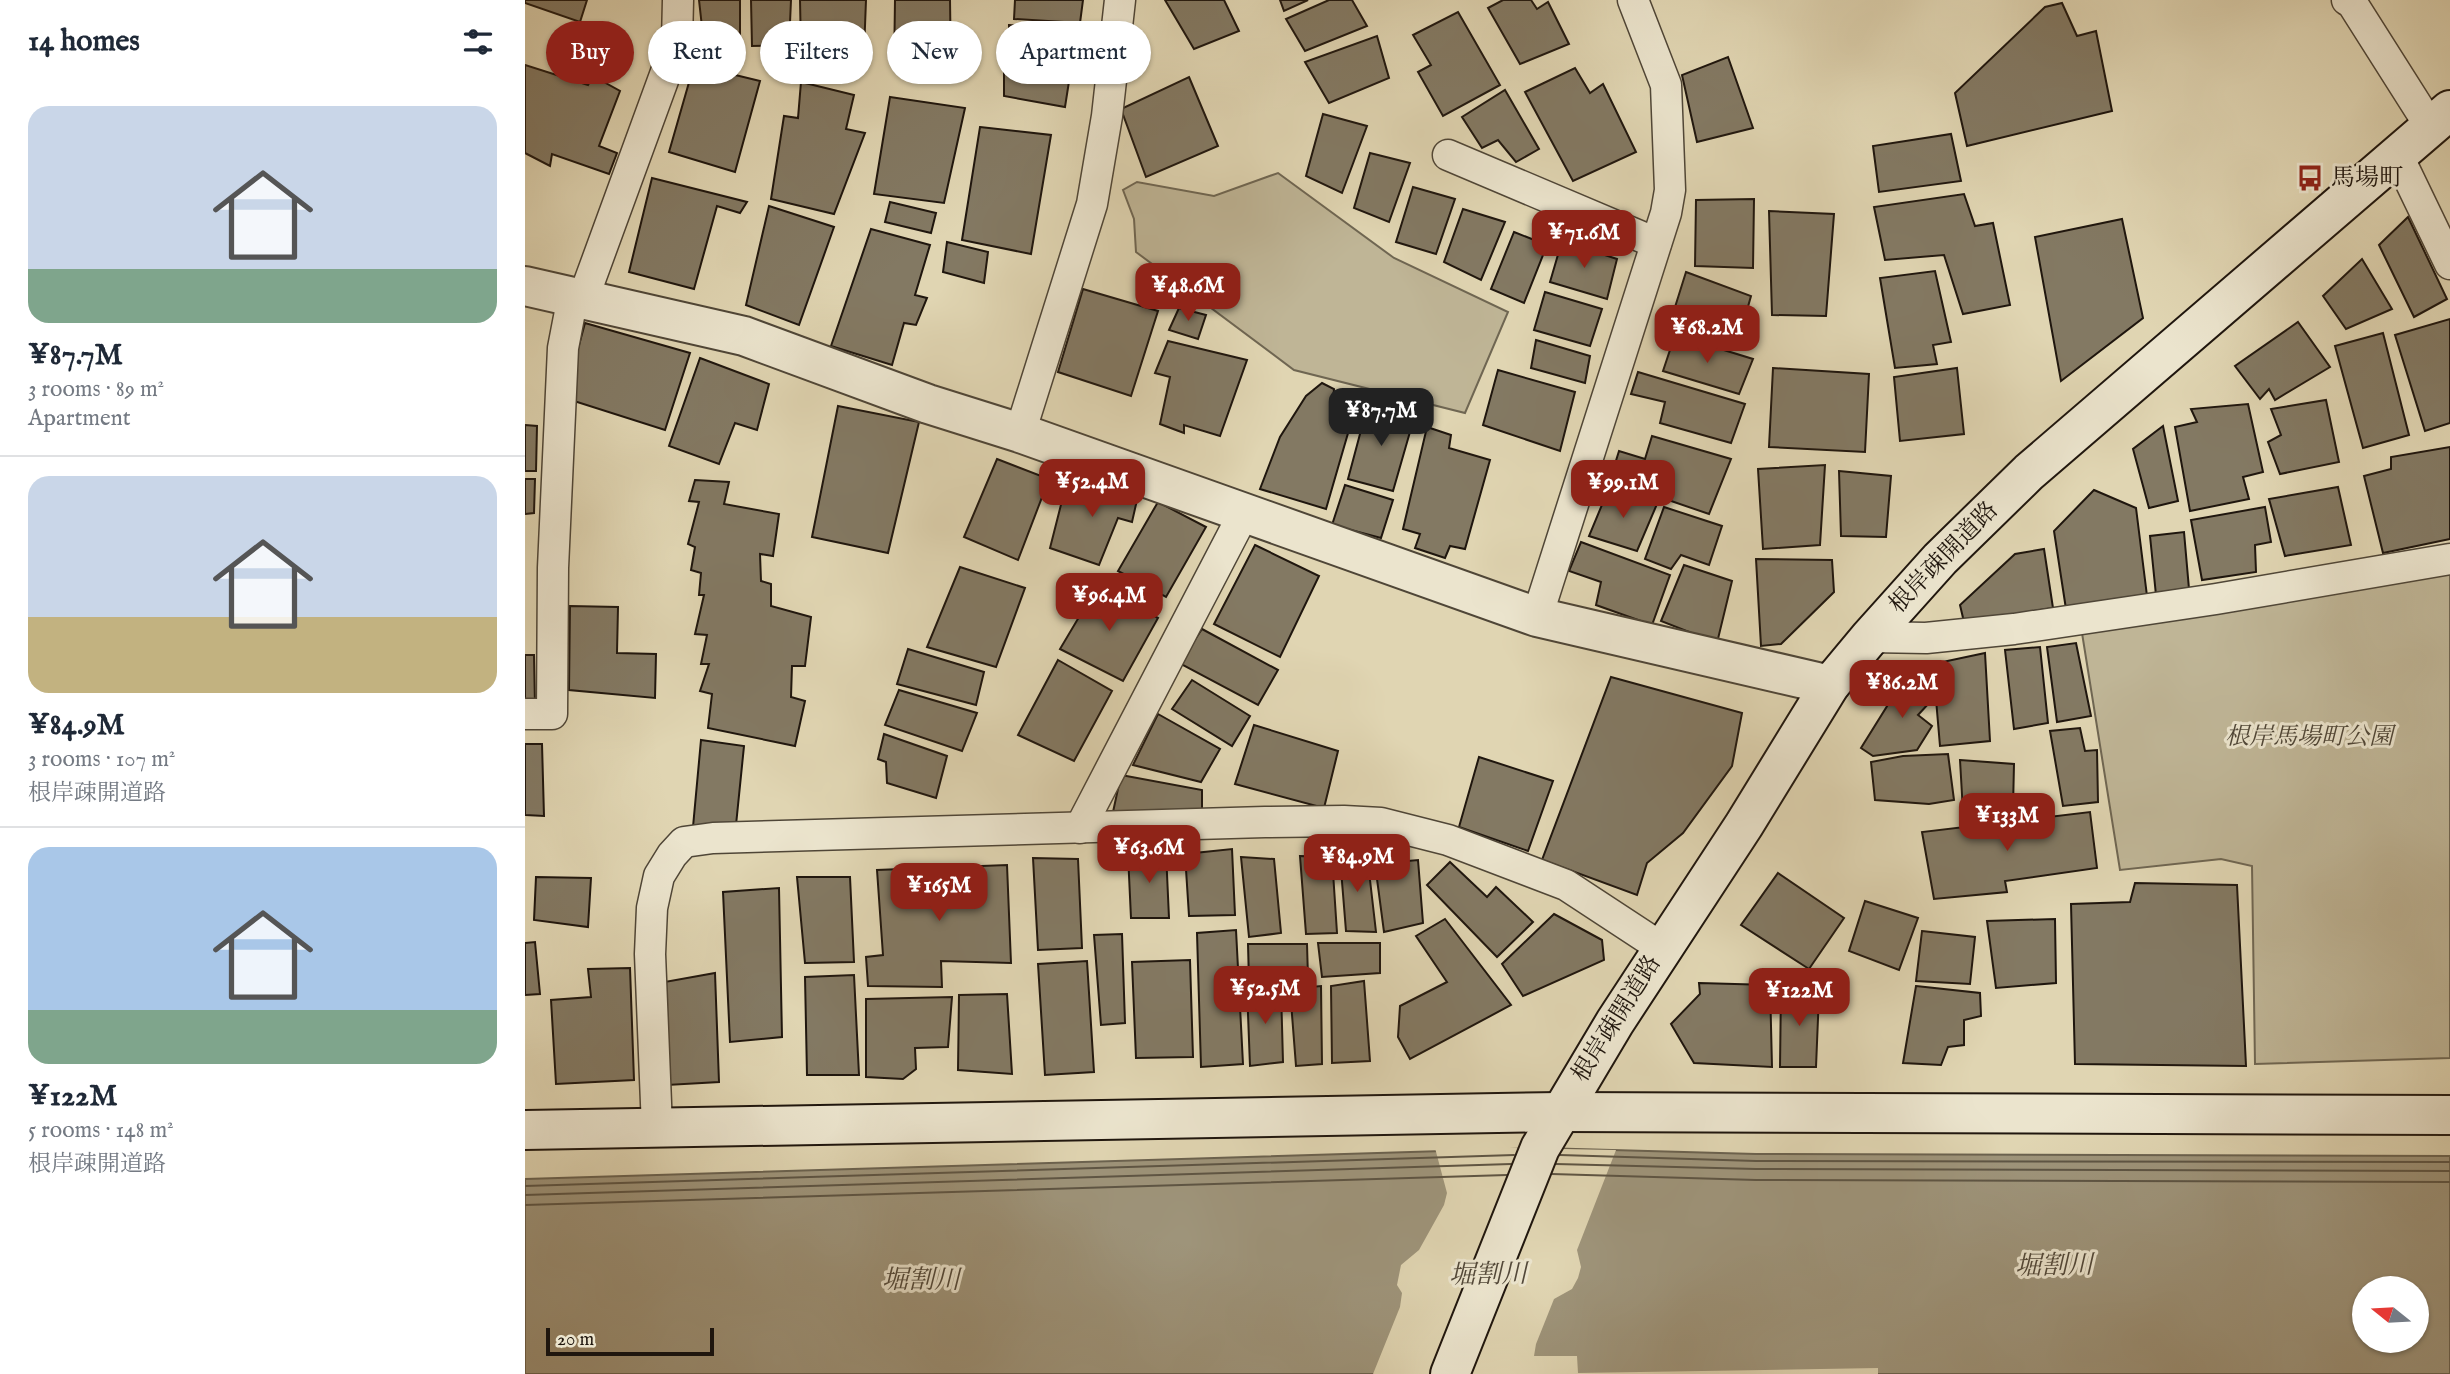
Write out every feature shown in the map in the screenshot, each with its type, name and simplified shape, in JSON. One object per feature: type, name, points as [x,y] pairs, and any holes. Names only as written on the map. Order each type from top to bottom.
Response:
[{"type":"street","name":"根岸疎開道路","points":[[1450,1374],[1540,1147],[1662,948],[1744,825],[1830,685],[1940,559],[2029,472],[2440,118]]},
{"type":"street","points":[[525,286],[744,336],[928,404],[1020,433],[1537,617],[1830,685]]},
{"type":"street","points":[[525,1130],[1560,1112],[2450,1115]]},
{"type":"lane","points":[[525,714],[552,714],[562,348],[578,298],[677,42],[678,0]]},
{"type":"lane","points":[[1020,433],[1092,204],[1107,116],[1120,0]]},
{"type":"lane","points":[[1537,617],[1656,243],[1670,191],[1667,85],[1633,0]]},
{"type":"lane","points":[[2347,0],[2440,118]]},
{"type":"lane","points":[[2397,154],[2450,264]]},
{"type":"lane","points":[[1448,155],[1656,243]]},
{"type":"lane","points":[[1080,828],[1244,513]]},
{"type":"lane","points":[[1870,637],[1926,638],[2014,629],[2216,599],[2450,559]]},
{"type":"lane","points":[[657,1128],[650,954],[652,908],[659,876],[671,855],[684,842],[727,838],[1312,821],[1381,823],[1448,840],[1566,885],[1662,948]]},
{"type":"green space","points":[[1278,173],[1394,258],[1508,312],[1465,413],[1294,370],[1136,252],[1134,219],[1123,190],[1137,182],[1214,196]]},
{"type":"green space","name":"根岸馬場町公園","points":[[2450,571],[2450,1058],[2255,1064],[2252,866],[2221,859],[2120,870],[2082,633]]},
{"type":"water","name":"堀割川","points":[[1540,1148],[1756,1154],[2450,1156],[2450,1374],[525,1374],[525,1179]]},
{"type":"pier","points":[[1435,1148],[1616,1150],[1577,1250],[1581,1267],[1578,1278],[1572,1289],[1554,1299],[1534,1356],[1577,1356],[1578,1373],[1878,1368],[1878,1374],[1373,1374],[1400,1307],[1402,1293],[1397,1285],[1401,1265],[1419,1250],[1444,1205],[1447,1193]]},
{"type":"building","points":[[525,0],[587,0],[580,21],[525,3]]},
{"type":"building","points":[[699,0],[740,0],[740,21],[701,21]]},
{"type":"building","points":[[751,0],[791,0],[790,21],[760,21],[760,46],[752,46]]},
{"type":"building","points":[[800,0],[866,0],[865,21],[800,21]]},
{"type":"building","points":[[895,0],[950,0],[950,21],[895,21]]},
{"type":"building","points":[[1015,0],[1083,0],[1080,21],[1014,19]]},
{"type":"building","points":[[1165,0],[1224,0],[1239,31],[1194,49]]},
{"type":"building","points":[[1280,0],[1308,0],[1284,11]]},
{"type":"building","points":[[1329,0],[1352,0],[1367,26],[1305,51],[1286,19]]},
{"type":"building","points":[[1503,0],[1531,0],[1537,9],[1548,2],[1569,44],[1520,64],[1488,8]]},
{"type":"building","points":[[2062,3],[2077,36],[2096,31],[2112,111],[1967,146],[1955,93],[2045,7]]},
{"type":"building","points":[[1458,12],[1500,85],[1443,116],[1418,72],[1431,65],[1413,35]]},
{"type":"building","points":[[1377,36],[1389,78],[1329,103],[1305,62]]},
{"type":"building","points":[[1728,57],[1753,128],[1697,142],[1682,75]]},
{"type":"building","points":[[525,65],[546,72],[546,84],[607,84],[620,91],[599,146],[617,153],[609,174],[552,154],[550,166],[525,153]]},
{"type":"building","points":[[1575,68],[1590,93],[1603,84],[1636,152],[1573,181],[1525,92]]},
{"type":"building","points":[[1189,77],[1218,146],[1146,177],[1121,109]]},
{"type":"building","points":[[746,78],[760,81],[735,172],[669,152],[689,84],[746,84]]},
{"type":"building","points":[[801,84],[854,95],[846,129],[865,133],[834,214],[771,199],[784,116],[798,118]]},
{"type":"building","points":[[1004,84],[1069,84],[1065,107],[1004,96]]},
{"type":"building","points":[[1505,90],[1539,149],[1516,162],[1498,140],[1482,148],[1462,117]]},
{"type":"building","points":[[890,97],[965,108],[944,203],[874,194]]},
{"type":"building","points":[[1323,114],[1367,126],[1342,193],[1306,176]]},
{"type":"building","points":[[980,127],[1051,135],[1031,254],[962,240]]},
{"type":"building","points":[[1951,134],[1961,181],[1879,192],[1873,146]]},
{"type":"building","points":[[1370,153],[1410,163],[1389,222],[1354,208]]},
{"type":"building","points":[[652,178],[747,202],[740,213],[717,206],[694,289],[629,272]]},
{"type":"building","points":[[1413,187],[1455,199],[1436,254],[1396,242]]},
{"type":"building","points":[[1964,194],[1975,226],[1993,223],[2010,305],[1963,314],[1944,255],[1885,260],[1874,207]]},
{"type":"building","points":[[1754,199],[1753,268],[1695,266],[1696,200]]},
{"type":"building","points":[[890,202],[936,213],[931,233],[885,222]]},
{"type":"building","points":[[769,206],[834,227],[799,325],[746,305]]},
{"type":"building","points":[[1463,209],[1505,222],[1481,280],[1444,262]]},
{"type":"building","points":[[1769,211],[1834,214],[1826,316],[1772,315]]},
{"type":"building","points":[[2408,217],[2447,299],[2414,317],[2379,245]]},
{"type":"building","points":[[2122,219],[2143,318],[2061,381],[2035,237]]},
{"type":"building","points":[[871,229],[930,245],[915,295],[927,298],[916,325],[904,323],[892,365],[831,346]]},
{"type":"building","points":[[1514,232],[1547,245],[1524,303],[1491,289]]},
{"type":"building","points":[[1562,241],[1617,259],[1607,299],[1550,282]]},
{"type":"building","points":[[947,242],[988,252],[984,283],[943,272]]},
{"type":"building","points":[[2362,259],[2392,309],[2346,329],[2323,296]]},
{"type":"building","points":[[1935,271],[1951,342],[1933,345],[1937,364],[1895,368],[1880,278]]},
{"type":"building","points":[[1686,272],[1751,296],[1737,345],[1670,323]]},
{"type":"building","points":[[1083,289],[1158,311],[1131,396],[1058,372]]},
{"type":"building","points":[[1545,292],[1602,309],[1590,346],[1534,330]]},
{"type":"building","points":[[1179,308],[1206,315],[1198,339],[1169,330]]},
{"type":"building","points":[[2450,319],[2450,423],[2425,431],[2395,335]]},
{"type":"building","points":[[2298,322],[2330,367],[2275,400],[2269,389],[2260,399],[2235,366]]},
{"type":"building","points":[[585,323],[690,353],[665,430],[574,401],[573,367]]},
{"type":"building","points":[[2383,333],[2409,435],[2363,448],[2335,346]]},
{"type":"building","points":[[1675,335],[1753,359],[1739,394],[1663,371]]},
{"type":"building","points":[[1536,340],[1590,356],[1585,383],[1531,368]]},
{"type":"building","points":[[1168,341],[1247,360],[1220,436],[1184,425],[1184,433],[1160,424],[1170,377],[1155,373]]},
{"type":"building","points":[[700,358],[769,384],[757,430],[735,423],[719,464],[669,446]]},
{"type":"building","points":[[1773,368],[1869,374],[1865,452],[1769,447]]},
{"type":"building","points":[[1957,368],[1964,434],[1900,441],[1894,377]]},
{"type":"building","points":[[1498,370],[1575,392],[1560,451],[1483,425]]},
{"type":"building","points":[[1638,372],[1745,404],[1731,443],[1660,423],[1665,402],[1631,394]]},
{"type":"building","points":[[1322,383],[1334,389],[1333,401],[1355,409],[1326,509],[1260,489],[1280,437],[1306,396]]},
{"type":"building","points":[[2326,400],[2339,462],[2280,474],[2268,442],[2281,435],[2271,409]]},
{"type":"building","points":[[1368,404],[1414,418],[1393,491],[1348,479]]},
{"type":"building","points":[[2248,404],[2263,472],[2243,477],[2249,499],[2190,511],[2175,427],[2197,422],[2191,409]]},
{"type":"building","points":[[838,406],[919,422],[888,553],[812,537]]},
{"type":"building","points":[[525,425],[537,426],[536,471],[525,471]]},
{"type":"building","points":[[2163,426],[2178,501],[2149,508],[2133,449]]},
{"type":"building","points":[[1427,427],[1451,435],[1449,448],[1490,460],[1465,549],[1450,546],[1445,558],[1415,548],[1420,534],[1403,529]]},
{"type":"building","points":[[1652,436],[1731,459],[1709,514],[1610,480],[1619,451],[1645,459]]},
{"type":"building","points":[[2450,447],[2450,539],[2383,553],[2364,476],[2391,469],[2391,457]]},
{"type":"building","points":[[997,459],[1049,479],[1018,560],[964,537]]},
{"type":"building","points":[[1825,465],[1820,545],[1763,549],[1758,469]]},
{"type":"building","points":[[1839,471],[1891,476],[1886,537],[1841,536]]},
{"type":"building","points":[[1098,477],[1139,491],[1132,522],[1118,518],[1099,565],[1050,548],[1066,485],[1092,496]]},
{"type":"building","points":[[525,479],[535,479],[534,513],[525,514]]},
{"type":"building","points":[[695,480],[729,482],[724,504],[779,514],[773,556],[760,554],[761,581],[771,584],[771,606],[811,617],[805,666],[792,666],[791,697],[805,701],[795,746],[708,728],[712,694],[700,691],[709,664],[701,664],[707,635],[695,634],[704,595],[699,595],[701,573],[691,570],[695,547],[688,544],[699,502],[689,501]]},
{"type":"building","points":[[1345,485],[1393,500],[1381,538],[1332,525]]},
{"type":"building","points":[[2338,487],[2351,545],[2285,556],[2269,499]]},
{"type":"building","points":[[1609,488],[1657,504],[1637,551],[1589,536]]},
{"type":"building","points":[[2094,490],[2136,508],[2147,596],[2066,609],[2054,531]]},
{"type":"building","points":[[1158,502],[1206,527],[1166,597],[1118,571]]},
{"type":"building","points":[[1664,507],[1722,526],[1709,565],[1681,555],[1671,569],[1645,559]]},
{"type":"building","points":[[2265,507],[2271,542],[2255,545],[2256,572],[2202,580],[2191,520]]},
{"type":"building","points":[[2184,532],[2189,589],[2156,595],[2150,536]]},
{"type":"building","points":[[1581,542],[1670,575],[1652,625],[1596,605],[1601,582],[1569,571]]},
{"type":"building","points":[[1255,545],[1319,576],[1280,657],[1214,624]]},
{"type":"building","points":[[2044,549],[2053,608],[1964,622],[1960,605],[2015,554]]},
{"type":"building","points":[[1756,559],[1832,560],[1834,592],[1781,644],[1761,646]]},
{"type":"building","points":[[1684,565],[1732,581],[1717,643],[1661,621]]},
{"type":"building","points":[[960,567],[1025,588],[996,667],[927,647]]},
{"type":"building","points":[[1098,585],[1158,618],[1123,681],[1060,649]]},
{"type":"building","points":[[570,606],[618,607],[617,653],[656,654],[655,698],[569,690]]},
{"type":"building","points":[[1202,629],[1278,670],[1258,705],[1179,663]]},
{"type":"building","points":[[2076,643],[2091,716],[2057,722],[2047,647]]},
{"type":"building","points":[[2040,647],[2048,723],[2014,729],[2005,650]]},
{"type":"building","points":[[908,649],[984,672],[976,705],[897,684]]},
{"type":"building","points":[[1985,653],[1990,741],[1940,746],[1933,664]]},
{"type":"building","points":[[525,655],[534,655],[535,706],[525,706]]},
{"type":"building","points":[[1058,660],[1112,691],[1074,761],[1018,735]]},
{"type":"building","points":[[1909,671],[1928,683],[1931,701],[1918,715],[1932,726],[1917,750],[1873,756],[1861,748]]},
{"type":"building","points":[[1611,677],[1742,713],[1732,766],[1683,833],[1647,863],[1637,895],[1542,860]]},
{"type":"building","points":[[1192,680],[1250,716],[1232,746],[1172,709]]},
{"type":"building","points":[[899,690],[977,713],[962,751],[885,725]]},
{"type":"building","points":[[1158,714],[1220,749],[1201,782],[1133,765]]},
{"type":"building","points":[[1254,725],[1338,751],[1324,808],[1235,784]]},
{"type":"building","points":[[2080,728],[2085,751],[2097,750],[2098,802],[2063,806],[2050,731]]},
{"type":"building","points":[[884,734],[947,756],[936,798],[887,783],[886,762],[878,759]]},
{"type":"building","points":[[701,740],[744,746],[736,825],[693,827]]},
{"type":"building","points":[[525,744],[542,744],[544,816],[525,815]]},
{"type":"building","points":[[1948,754],[1954,800],[1929,804],[1875,800],[1871,762],[1903,756]]},
{"type":"building","points":[[1479,757],[1553,781],[1528,851],[1459,827]]},
{"type":"building","points":[[1960,760],[2014,764],[2013,808],[1963,812]]},
{"type":"building","points":[[1121,775],[1202,790],[1202,815],[1113,812]]},
{"type":"building","points":[[2090,812],[2097,868],[2005,881],[2007,892],[1934,899],[1922,832]]},
{"type":"building","points":[[1232,849],[1235,915],[1189,916],[1185,854]]},
{"type":"building","points":[[1166,852],[1169,918],[1131,918],[1128,854]]},
{"type":"building","points":[[1367,854],[1376,932],[1346,931],[1340,857]]},
{"type":"building","points":[[1300,856],[1332,857],[1337,933],[1306,934]]},
{"type":"building","points":[[1241,857],[1274,859],[1281,933],[1249,937]]},
{"type":"building","points":[[1033,858],[1078,859],[1082,948],[1038,950]]},
{"type":"building","points":[[1418,860],[1423,923],[1384,932],[1375,864]]},
{"type":"building","points":[[1450,862],[1487,897],[1496,887],[1533,922],[1497,957],[1427,885]]},
{"type":"building","points":[[1007,865],[1011,963],[941,961],[942,987],[868,986],[866,957],[883,955],[877,870]]},
{"type":"building","points":[[1778,873],[1844,918],[1809,969],[1741,925]]},
{"type":"building","points":[[536,877],[591,878],[588,927],[534,920]]},
{"type":"building","points":[[797,877],[850,877],[854,962],[805,963]]},
{"type":"building","points":[[2135,883],[2237,885],[2246,1066],[2075,1064],[2071,904],[2130,902]]},
{"type":"building","points":[[779,888],[782,1037],[730,1042],[723,892]]},
{"type":"building","points":[[1865,901],[1918,918],[1899,970],[1849,951]]},
{"type":"building","points":[[1554,914],[1602,940],[1604,960],[1523,996],[1502,964]]},
{"type":"building","points":[[1445,919],[1511,1005],[1410,1059],[1398,1037],[1400,1006],[1447,982],[1416,936]]},
{"type":"building","points":[[2055,919],[2056,983],[1996,988],[1987,921]]},
{"type":"building","points":[[1236,930],[1243,1064],[1201,1067],[1197,933]]},
{"type":"building","points":[[1922,931],[1975,937],[1970,984],[1916,981]]},
{"type":"building","points":[[1122,934],[1125,1023],[1101,1025],[1094,935]]},
{"type":"building","points":[[535,942],[540,994],[525,995],[525,943]]},
{"type":"building","points":[[1318,943],[1380,943],[1380,973],[1322,977]]},
{"type":"building","points":[[1248,944],[1307,944],[1308,978],[1249,982]]},
{"type":"building","points":[[1190,960],[1193,1057],[1136,1058],[1132,962]]},
{"type":"building","points":[[1087,961],[1094,1072],[1045,1075],[1038,964]]},
{"type":"building","points":[[630,968],[634,1080],[556,1084],[551,1000],[591,997],[588,969]]},
{"type":"building","points":[[715,973],[719,1082],[667,1085],[659,983]]},
{"type":"building","points":[[854,975],[859,1075],[807,1075],[805,977]]},
{"type":"building","points":[[1364,981],[1370,1061],[1332,1063],[1331,986]]},
{"type":"building","points":[[1699,983],[1770,985],[1772,1067],[1694,1063],[1671,1024],[1700,994]]},
{"type":"building","points":[[1321,986],[1322,1064],[1296,1066],[1290,989]]},
{"type":"building","points":[[1916,986],[1980,993],[1981,1016],[1964,1020],[1964,1045],[1948,1047],[1941,1065],[1903,1063]]},
{"type":"building","points":[[1781,987],[1819,994],[1816,1067],[1780,1067]]},
{"type":"building","points":[[1247,988],[1281,989],[1283,1062],[1250,1066]]},
{"type":"building","points":[[1007,994],[1012,1074],[958,1070],[959,995]]},
{"type":"building","points":[[952,997],[948,1047],[915,1048],[916,1069],[903,1079],[866,1077],[866,999]]},
{"type":"place","name":"馬場町","points":[[2310,178]]}]
